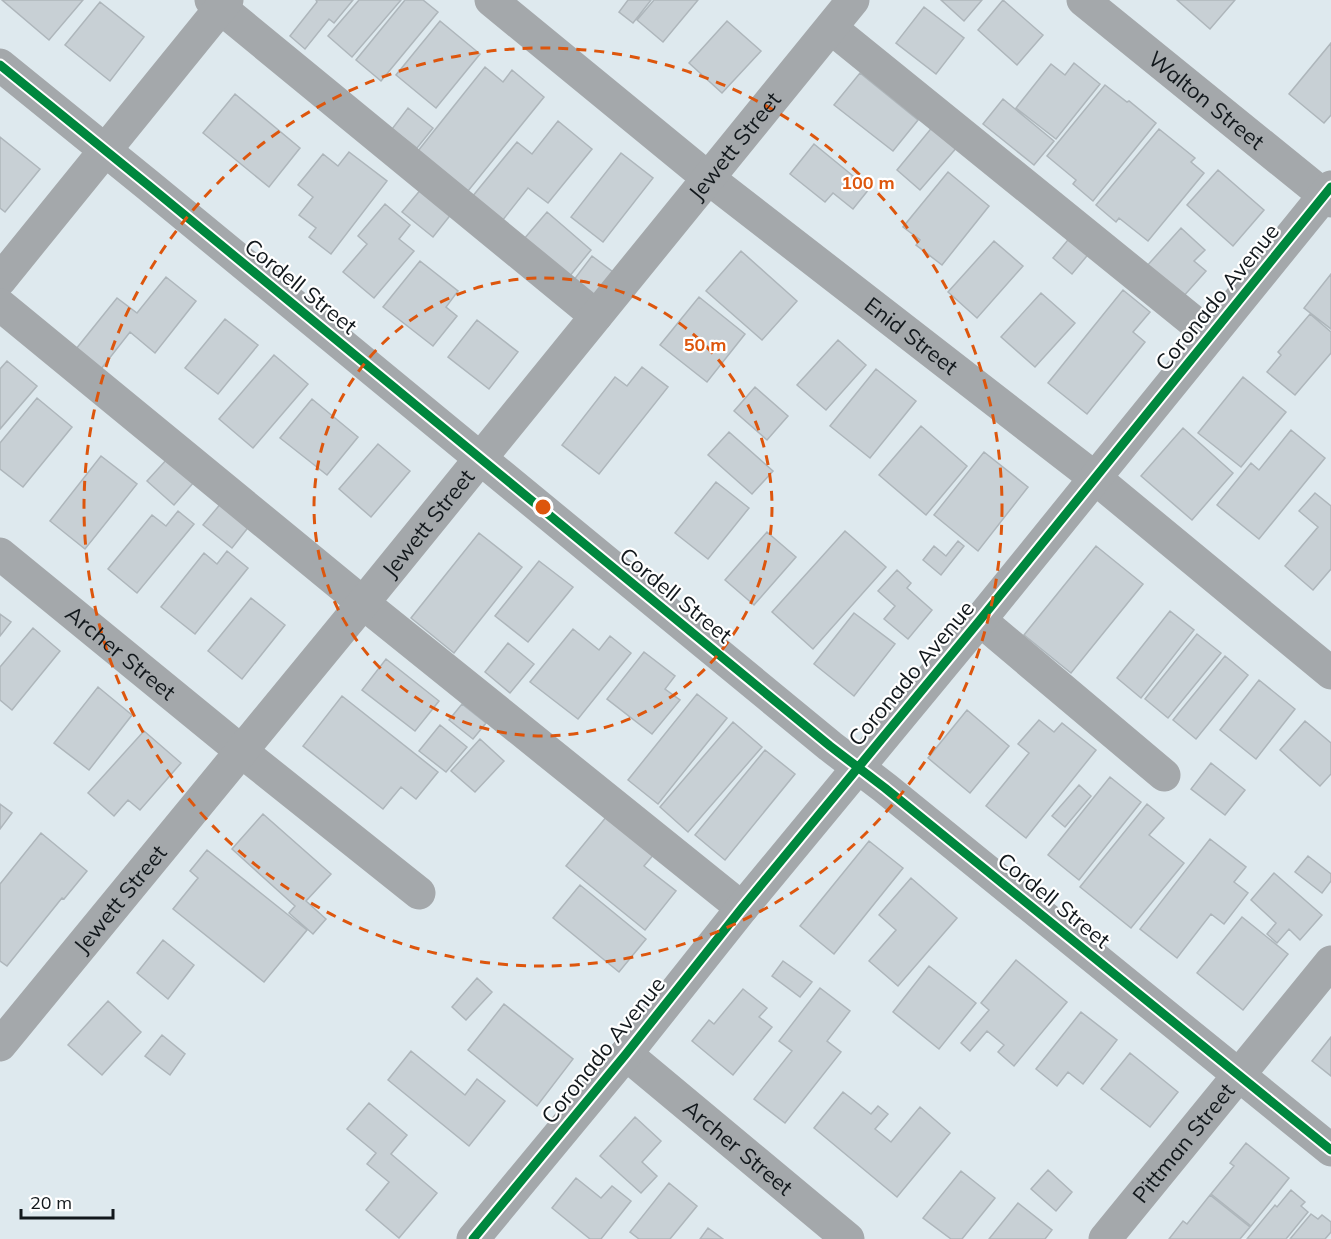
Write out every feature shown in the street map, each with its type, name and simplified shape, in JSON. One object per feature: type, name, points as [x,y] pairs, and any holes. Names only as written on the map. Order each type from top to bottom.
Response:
[{"type":"street","name":"Enid Street","points":[[491,0],[708,178],[1095,478],[1331,673]]},
{"type":"street","name":"Jewett Street","points":[[2,1038],[363,603],[853,0]]},
{"type":"street","name":"Walton Street","points":[[1083,0],[1329,195]]},
{"type":"street","points":[[0,280],[105,151],[219,3],[596,316]]},
{"type":"street","points":[[831,27],[1210,335]]},
{"type":"street","name":"Cordell Street","points":[[0,65],[857,768],[885,788],[1331,1150]]},
{"type":"street","name":"Coronado Avenue","points":[[473,1239],[980,620],[1210,335],[1329,195]]},
{"type":"street","points":[[0,305],[363,603],[742,908]]},
{"type":"street","name":"Archer Street","points":[[0,554],[419,893]]},
{"type":"street","points":[[980,620],[1164,775]]},
{"type":"street","name":"Pittman Street","points":[[1105,1239],[1331,962]]},
{"type":"street","name":"Archer Street","points":[[626,1054],[848,1239]]},
{"type":"building","points":[[2,0],[83,0],[49,40]]},
{"type":"building","points":[[316,0],[353,0],[334,23],[329,19],[305,49],[290,36],[317,2]]},
{"type":"building","points":[[359,0],[401,0],[352,57],[328,36]]},
{"type":"building","points":[[405,0],[423,0],[438,12],[381,81],[356,60]]},
{"type":"building","points":[[628,0],[651,0],[633,23],[619,12]]},
{"type":"building","points":[[654,0],[698,0],[663,42],[637,20]]},
{"type":"building","points":[[941,0],[982,0],[964,21]]},
{"type":"building","points":[[1003,0],[1043,35],[1017,65],[978,30]]},
{"type":"building","points":[[1177,0],[1235,0],[1210,29]]},
{"type":"building","points":[[100,2],[144,37],[110,81],[65,45]]},
{"type":"building","points":[[924,7],[964,38],[936,74],[896,43]]},
{"type":"building","points":[[440,21],[480,54],[436,108],[396,75]]},
{"type":"building","points":[[727,21],[761,51],[722,93],[689,63]]},
{"type":"building","points":[[1331,43],[1331,115],[1324,123],[1289,94]]},
{"type":"building","points":[[1074,63],[1100,84],[1056,139],[1016,108],[1051,64],[1065,75]]},
{"type":"building","points":[[485,67],[503,82],[512,70],[544,97],[468,191],[418,151]]},
{"type":"building","points":[[860,73],[918,120],[893,151],[834,105]]},
{"type":"building","points":[[1105,85],[1156,123],[1093,201],[1073,184],[1076,180],[1047,156]]},
{"type":"building","points":[[235,94],[300,148],[269,187],[203,133]]},
{"type":"building","points":[[1003,99],[1054,141],[1034,165],[983,124]]},
{"type":"building","points":[[408,108],[433,128],[417,148],[392,129]]},
{"type":"building","points":[[558,121],[592,149],[548,203],[528,188],[502,221],[472,197],[517,142],[532,154]]},
{"type":"building","points":[[934,125],[958,146],[920,190],[897,170]]},
{"type":"building","points":[[1159,129],[1195,158],[1191,162],[1204,173],[1148,241],[1119,218],[1116,222],[1096,205]]},
{"type":"building","points":[[0,137],[40,169],[5,212],[0,208]]},
{"type":"building","points":[[814,144],[869,189],[853,209],[833,193],[825,202],[790,174]]},
{"type":"building","points":[[349,152],[387,181],[331,254],[309,237],[316,228],[299,215],[313,197],[298,185],[323,154],[338,166]]},
{"type":"building","points":[[621,153],[653,178],[603,242],[571,217]]},
{"type":"building","points":[[1218,170],[1264,210],[1233,246],[1187,205]]},
{"type":"building","points":[[948,172],[989,206],[942,265],[916,245],[920,240],[903,227]]},
{"type":"building","points":[[422,188],[452,213],[433,237],[402,212]]},
{"type":"building","points":[[385,204],[410,225],[399,239],[414,251],[374,298],[343,272],[367,244],[358,236]]},
{"type":"building","points":[[547,212],[591,250],[569,277],[524,239]]},
{"type":"building","points":[[1181,228],[1205,250],[1194,261],[1206,271],[1182,298],[1146,267]]},
{"type":"building","points":[[1072,235],[1091,251],[1072,274],[1053,258]]},
{"type":"building","points":[[994,241],[1023,266],[977,318],[948,292]]},
{"type":"building","points":[[741,251],[797,301],[762,340],[706,291]]},
{"type":"building","points":[[592,256],[613,272],[593,297],[573,281]]},
{"type":"building","points":[[420,261],[458,291],[446,307],[457,316],[433,346],[383,307]]},
{"type":"building","points":[[1331,274],[1331,329],[1304,308]]},
{"type":"building","points":[[166,277],[196,301],[155,353],[130,332],[101,369],[76,349],[117,298],[137,313]]},
{"type":"building","points":[[1123,290],[1150,312],[1133,332],[1145,342],[1087,414],[1048,383]]},
{"type":"building","points":[[1041,293],[1075,323],[1035,367],[1001,337]]},
{"type":"building","points":[[699,297],[745,334],[707,382],[660,345]]},
{"type":"building","points":[[1310,314],[1331,332],[1331,353],[1295,395],[1267,372],[1281,355],[1278,352]]},
{"type":"building","points":[[225,319],[258,345],[218,394],[185,368]]},
{"type":"building","points":[[477,320],[518,352],[489,389],[448,357]]},
{"type":"building","points":[[838,340],[866,365],[826,410],[797,385]]},
{"type":"building","points":[[274,355],[308,384],[253,448],[219,419]]},
{"type":"building","points":[[7,361],[37,386],[0,429],[0,369]]},
{"type":"building","points":[[642,367],[668,387],[599,474],[562,445],[615,377],[627,386]]},
{"type":"building","points":[[876,369],[916,401],[870,458],[830,426]]},
{"type":"building","points":[[1243,377],[1286,412],[1241,467],[1198,433]]},
{"type":"building","points":[[755,387],[788,416],[767,440],[734,411]]},
{"type":"building","points":[[37,398],[72,427],[23,487],[0,469],[0,443]]},
{"type":"building","points":[[312,399],[358,437],[327,475],[280,438]]},
{"type":"building","points":[[921,426],[967,466],[926,515],[879,475]]},
{"type":"building","points":[[1183,428],[1233,473],[1192,520],[1141,476]]},
{"type":"building","points":[[1291,430],[1325,458],[1259,539],[1217,505],[1251,463],[1259,470]]},
{"type":"building","points":[[729,432],[773,471],[752,494],[708,455]]},
{"type":"building","points":[[378,444],[410,471],[371,517],[339,489]]},
{"type":"building","points":[[984,452],[1028,487],[978,551],[934,515]]},
{"type":"building","points":[[101,456],[137,484],[85,549],[50,521]]},
{"type":"building","points":[[168,458],[194,482],[174,505],[147,481]]},
{"type":"building","points":[[716,482],[749,508],[708,559],[675,533]]},
{"type":"building","points":[[1315,493],[1331,506],[1331,569],[1313,590],[1285,566],[1318,527],[1299,511]]},
{"type":"building","points":[[222,502],[250,525],[232,548],[203,525]]},
{"type":"building","points":[[178,511],[194,524],[137,593],[108,569],[152,515],[166,526]]},
{"type":"building","points":[[845,531],[886,567],[813,649],[772,612]]},
{"type":"building","points":[[767,532],[796,557],[754,605],[725,580]]},
{"type":"building","points":[[479,533],[522,567],[454,653],[411,618]]},
{"type":"building","points":[[958,541],[964,546],[941,575],[923,560],[934,546],[946,556]]},
{"type":"building","points":[[1096,546],[1143,584],[1071,673],[1024,635]]},
{"type":"building","points":[[227,551],[248,568],[195,634],[161,607],[204,553],[217,564]]},
{"type":"building","points":[[539,561],[573,587],[528,642],[495,616]]},
{"type":"building","points":[[897,570],[911,583],[907,588],[932,610],[908,639],[884,619],[895,606],[878,591]]},
{"type":"building","points":[[251,598],[285,625],[242,679],[208,651]]},
{"type":"building","points":[[1170,611],[1194,630],[1141,698],[1117,678]]},
{"type":"building","points":[[854,613],[895,644],[854,696],[814,664]]},
{"type":"building","points":[[0,614],[11,622],[0,636]]},
{"type":"building","points":[[33,628],[60,651],[12,710],[0,700],[0,667]]},
{"type":"building","points":[[573,629],[599,650],[610,636],[631,653],[578,719],[530,682]]},
{"type":"building","points":[[1197,634],[1221,653],[1168,718],[1145,699]]},
{"type":"building","points":[[508,643],[534,664],[510,693],[485,672]]},
{"type":"building","points":[[644,652],[675,676],[665,689],[680,700],[652,734],[607,699]]},
{"type":"building","points":[[1225,656],[1248,675],[1196,739],[1173,720]]},
{"type":"building","points":[[386,659],[439,701],[415,731],[362,690]]},
{"type":"building","points":[[1259,680],[1295,709],[1256,759],[1220,730]]},
{"type":"building","points":[[98,687],[132,715],[89,770],[54,743]]},
{"type":"building","points":[[697,694],[727,718],[658,804],[628,780]]},
{"type":"building","points":[[342,696],[438,772],[416,799],[401,787],[383,809],[303,746]]},
{"type":"building","points":[[462,704],[486,723],[473,739],[449,720]]},
{"type":"building","points":[[967,710],[1009,746],[970,793],[928,758]]},
{"type":"building","points":[[1039,720],[1054,732],[1062,723],[1096,750],[1026,838],[986,806],[1029,753],[1018,744]]},
{"type":"building","points":[[1305,721],[1331,743],[1331,774],[1320,786],[1280,750]]},
{"type":"building","points":[[733,722],[762,747],[688,832],[660,807]]},
{"type":"building","points":[[440,725],[467,747],[446,772],[419,751]]},
{"type":"building","points":[[144,731],[181,763],[140,810],[128,800],[114,816],[88,793]]},
{"type":"building","points":[[480,739],[504,761],[475,792],[451,771]]},
{"type":"building","points":[[765,750],[795,774],[725,860],[695,835]]},
{"type":"building","points":[[1211,763],[1245,790],[1225,815],[1191,789]]},
{"type":"building","points":[[1110,777],[1141,802],[1079,880],[1048,855]]},
{"type":"building","points":[[1079,785],[1091,796],[1065,827],[1052,816]]},
{"type":"building","points":[[0,804],[12,813],[0,829]]},
{"type":"building","points":[[1147,804],[1164,818],[1149,835],[1184,863],[1131,928],[1080,887]]},
{"type":"building","points":[[263,814],[331,874],[306,901],[326,919],[313,934],[289,913],[295,906],[232,849]]},
{"type":"building","points":[[607,816],[654,854],[644,866],[676,891],[645,930],[566,866]]},
{"type":"building","points":[[41,833],[87,871],[7,966],[0,961],[0,884]]},
{"type":"building","points":[[1210,839],[1246,867],[1234,882],[1248,893],[1224,924],[1211,914],[1177,958],[1140,929]]},
{"type":"building","points":[[869,841],[903,868],[834,954],[800,926]]},
{"type":"building","points":[[207,850],[307,930],[264,982],[173,909],[198,878],[190,871]]},
{"type":"building","points":[[1308,856],[1331,874],[1331,881],[1322,893],[1295,872]]},
{"type":"building","points":[[1274,873],[1322,915],[1300,940],[1289,929],[1277,943],[1267,934],[1276,923],[1251,900]]},
{"type":"building","points":[[911,878],[957,918],[898,986],[869,961],[896,930],[879,915]]},
{"type":"building","points":[[580,885],[646,939],[619,972],[553,918]]},
{"type":"building","points":[[1242,917],[1288,954],[1243,1010],[1197,973]]},
{"type":"building","points":[[163,940],[194,965],[168,999],[137,973]]},
{"type":"building","points":[[1016,960],[1067,1002],[1014,1066],[998,1052],[1004,1045],[987,1031],[970,1051],[961,1043],[989,1010],[981,1003]]},
{"type":"building","points":[[783,961],[812,982],[800,997],[772,976]]},
{"type":"building","points":[[929,966],[976,1003],[939,1049],[893,1012]]},
{"type":"building","points":[[477,978],[492,992],[466,1020],[452,1007]]},
{"type":"building","points":[[820,988],[850,1011],[827,1041],[841,1052],[785,1123],[754,1099],[792,1051],[779,1041]]},
{"type":"building","points":[[743,989],[767,1008],[759,1017],[772,1027],[733,1075],[692,1041],[709,1020],[714,1024]]},
{"type":"building","points":[[108,1001],[141,1032],[102,1075],[68,1045]]},
{"type":"building","points":[[504,1004],[573,1059],[537,1106],[468,1050]]},
{"type":"building","points":[[1081,1012],[1117,1040],[1083,1084],[1068,1072],[1057,1086],[1036,1069]]},
{"type":"building","points":[[162,1035],[185,1054],[170,1075],[145,1056]]},
{"type":"building","points":[[1331,1037],[1331,1076],[1312,1061]]},
{"type":"building","points":[[411,1051],[465,1095],[477,1079],[505,1101],[469,1146],[388,1080]]},
{"type":"building","points":[[1130,1053],[1178,1092],[1150,1127],[1101,1089]]},
{"type":"building","points":[[843,1092],[871,1114],[878,1106],[888,1114],[875,1129],[891,1142],[920,1107],[950,1133],[897,1197],[814,1128]]},
{"type":"building","points":[[369,1103],[407,1135],[391,1154],[437,1193],[399,1238],[366,1210],[389,1182],[367,1164],[376,1153],[347,1129]]},
{"type":"building","points":[[635,1117],[661,1141],[642,1162],[657,1176],[641,1193],[600,1156]]},
{"type":"building","points":[[1246,1143],[1289,1178],[1251,1226],[1211,1194],[1234,1166],[1230,1163]]},
{"type":"building","points":[[1048,1170],[1072,1192],[1056,1211],[1031,1189]]},
{"type":"building","points":[[961,1171],[995,1198],[962,1239],[951,1239],[923,1218]]},
{"type":"building","points":[[576,1178],[601,1198],[612,1186],[631,1201],[601,1239],[590,1239],[552,1208]]},
{"type":"building","points":[[669,1183],[697,1206],[670,1239],[639,1239],[630,1232]]},
{"type":"building","points":[[1291,1190],[1305,1202],[1301,1206],[1308,1212],[1286,1239],[1247,1239],[1275,1205],[1277,1207]]},
{"type":"building","points":[[1210,1195],[1250,1227],[1240,1239],[1169,1239],[1183,1221],[1187,1224]]},
{"type":"building","points":[[1018,1203],[1052,1230],[1045,1239],[989,1239]]},
{"type":"building","points":[[1311,1214],[1318,1219],[1322,1215],[1331,1222],[1331,1232],[1325,1239],[1290,1239]]},
{"type":"building","points":[[708,1228],[723,1239],[700,1239]]},
{"type":"cycle path","points":[[0,65],[830,746],[885,788],[1331,1150]]},
{"type":"cycle path","points":[[473,1239],[1331,187]]}]
